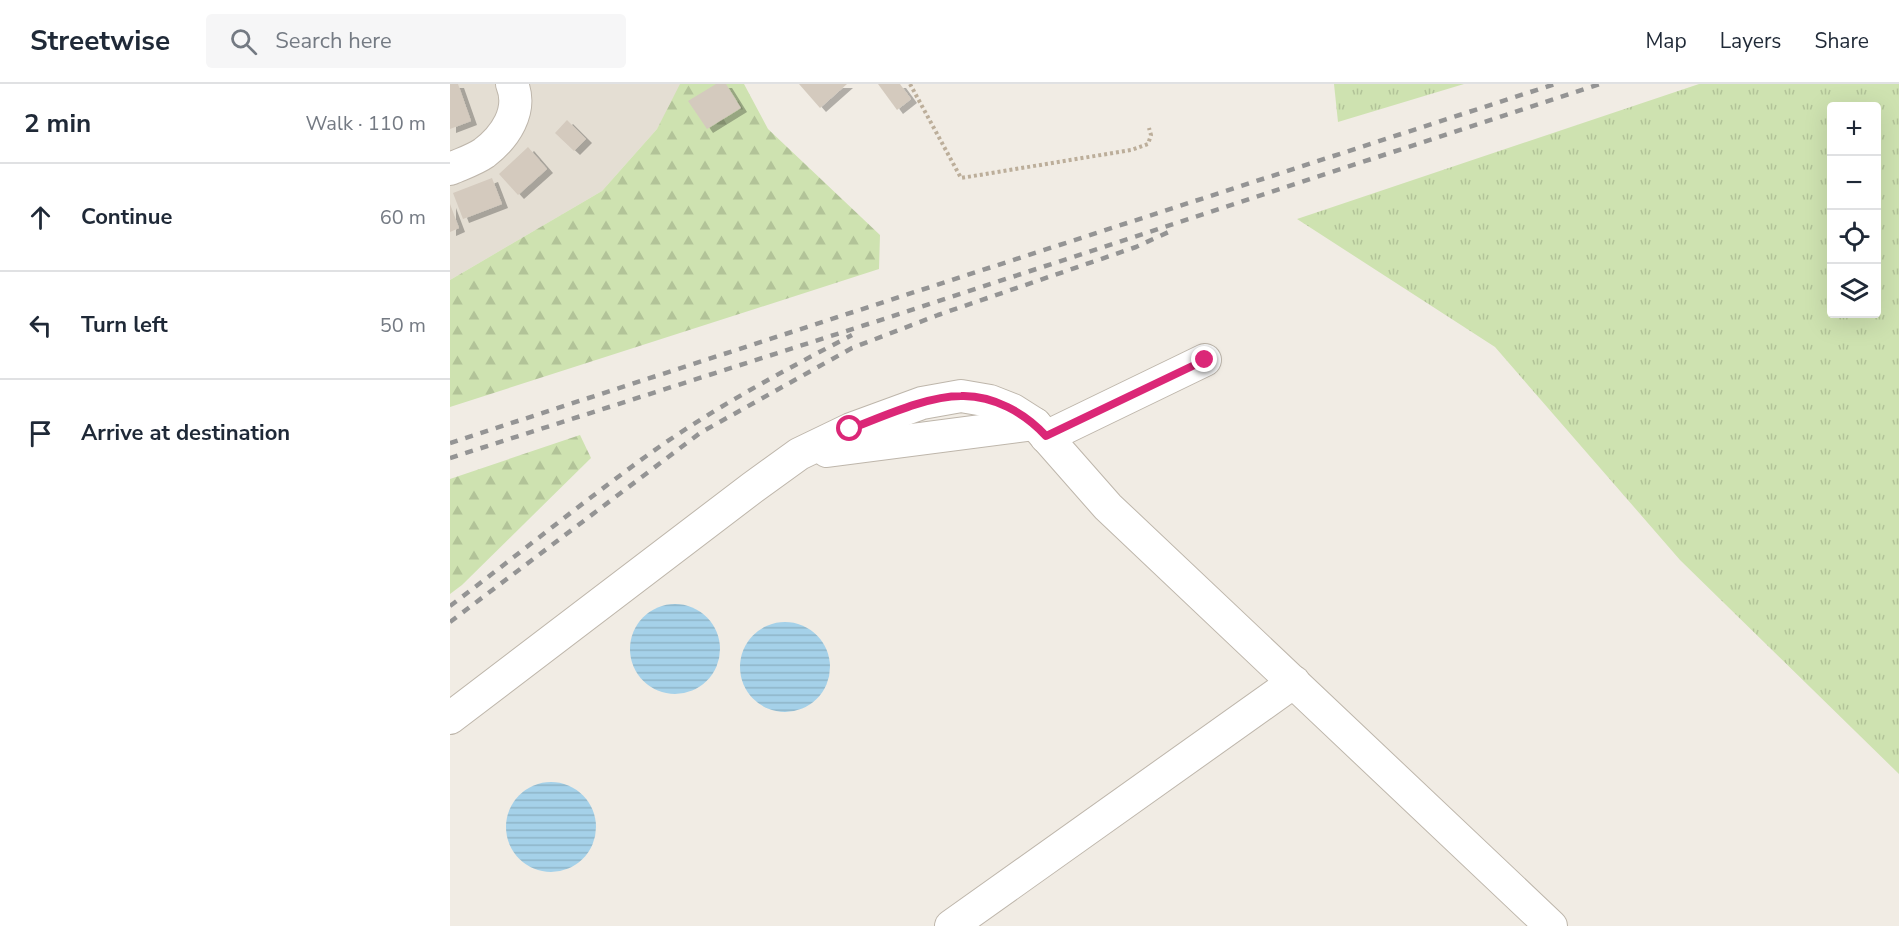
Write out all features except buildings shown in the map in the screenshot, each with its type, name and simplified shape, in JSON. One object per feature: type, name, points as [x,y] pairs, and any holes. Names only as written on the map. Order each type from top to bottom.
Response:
[{"type":"street","points":[[450,169],[483,153],[506,132],[515,113],[512,84]]},
{"type":"street","points":[[1040,430],[1205,360]]},
{"type":"street","points":[[450,718],[799,454],[850,429],[922,403],[961,396],[998,404],[1013,410],[1040,430],[1108,507],[1551,926]]},
{"type":"street","points":[[951,926],[1294,682]]},
{"type":"path","points":[[910,84],[961,178],[1131,150],[1148,144],[1151,135],[1149,128]]},
{"type":"shaded area","points":[[450,84],[685,84],[657,129],[602,191],[450,280]]},
{"type":"green space","points":[[680,84],[744,84],[768,129],[880,235],[879,269],[450,407],[450,280],[602,191],[657,129]]},
{"type":"green space","points":[[1334,84],[1464,84],[1338,122]]},
{"type":"green space","points":[[1699,84],[1899,84],[1899,774],[1680,560],[1495,347],[1297,219]]},
{"type":"green space","points":[[580,435],[591,458],[462,585],[450,594],[450,479]]},
{"type":"water","points":[[675,604],[692,608],[707,617],[716,632],[720,649],[716,666],[707,681],[692,690],[675,694],[658,690],[643,681],[634,666],[630,649],[634,632],[643,617],[658,608]]},
{"type":"water","points":[[785,622],[802,626],[817,635],[826,650],[830,667],[826,684],[817,699],[802,708],[785,712],[768,708],[753,699],[744,684],[740,667],[744,650],[753,635],[768,626]]},
{"type":"water","points":[[551,782],[568,786],[583,795],[592,810],[596,827],[592,844],[583,859],[568,868],[551,872],[534,868],[519,859],[510,844],[506,827],[510,810],[519,795],[534,786]]},
{"type":"railway","points":[[450,443],[1555,84]]},
{"type":"railway","points":[[450,458],[887,318],[1600,84]]},
{"type":"railway","points":[[450,622],[700,433],[852,348],[938,315],[1136,247],[1173,230]]},
{"type":"railway","points":[[450,606],[645,457],[695,423],[746,392],[852,335]]},
{"type":"route","points":[[850,429],[922,403],[961,396],[990,401],[1013,410],[1035,424],[1046,436],[1205,360]]}]
